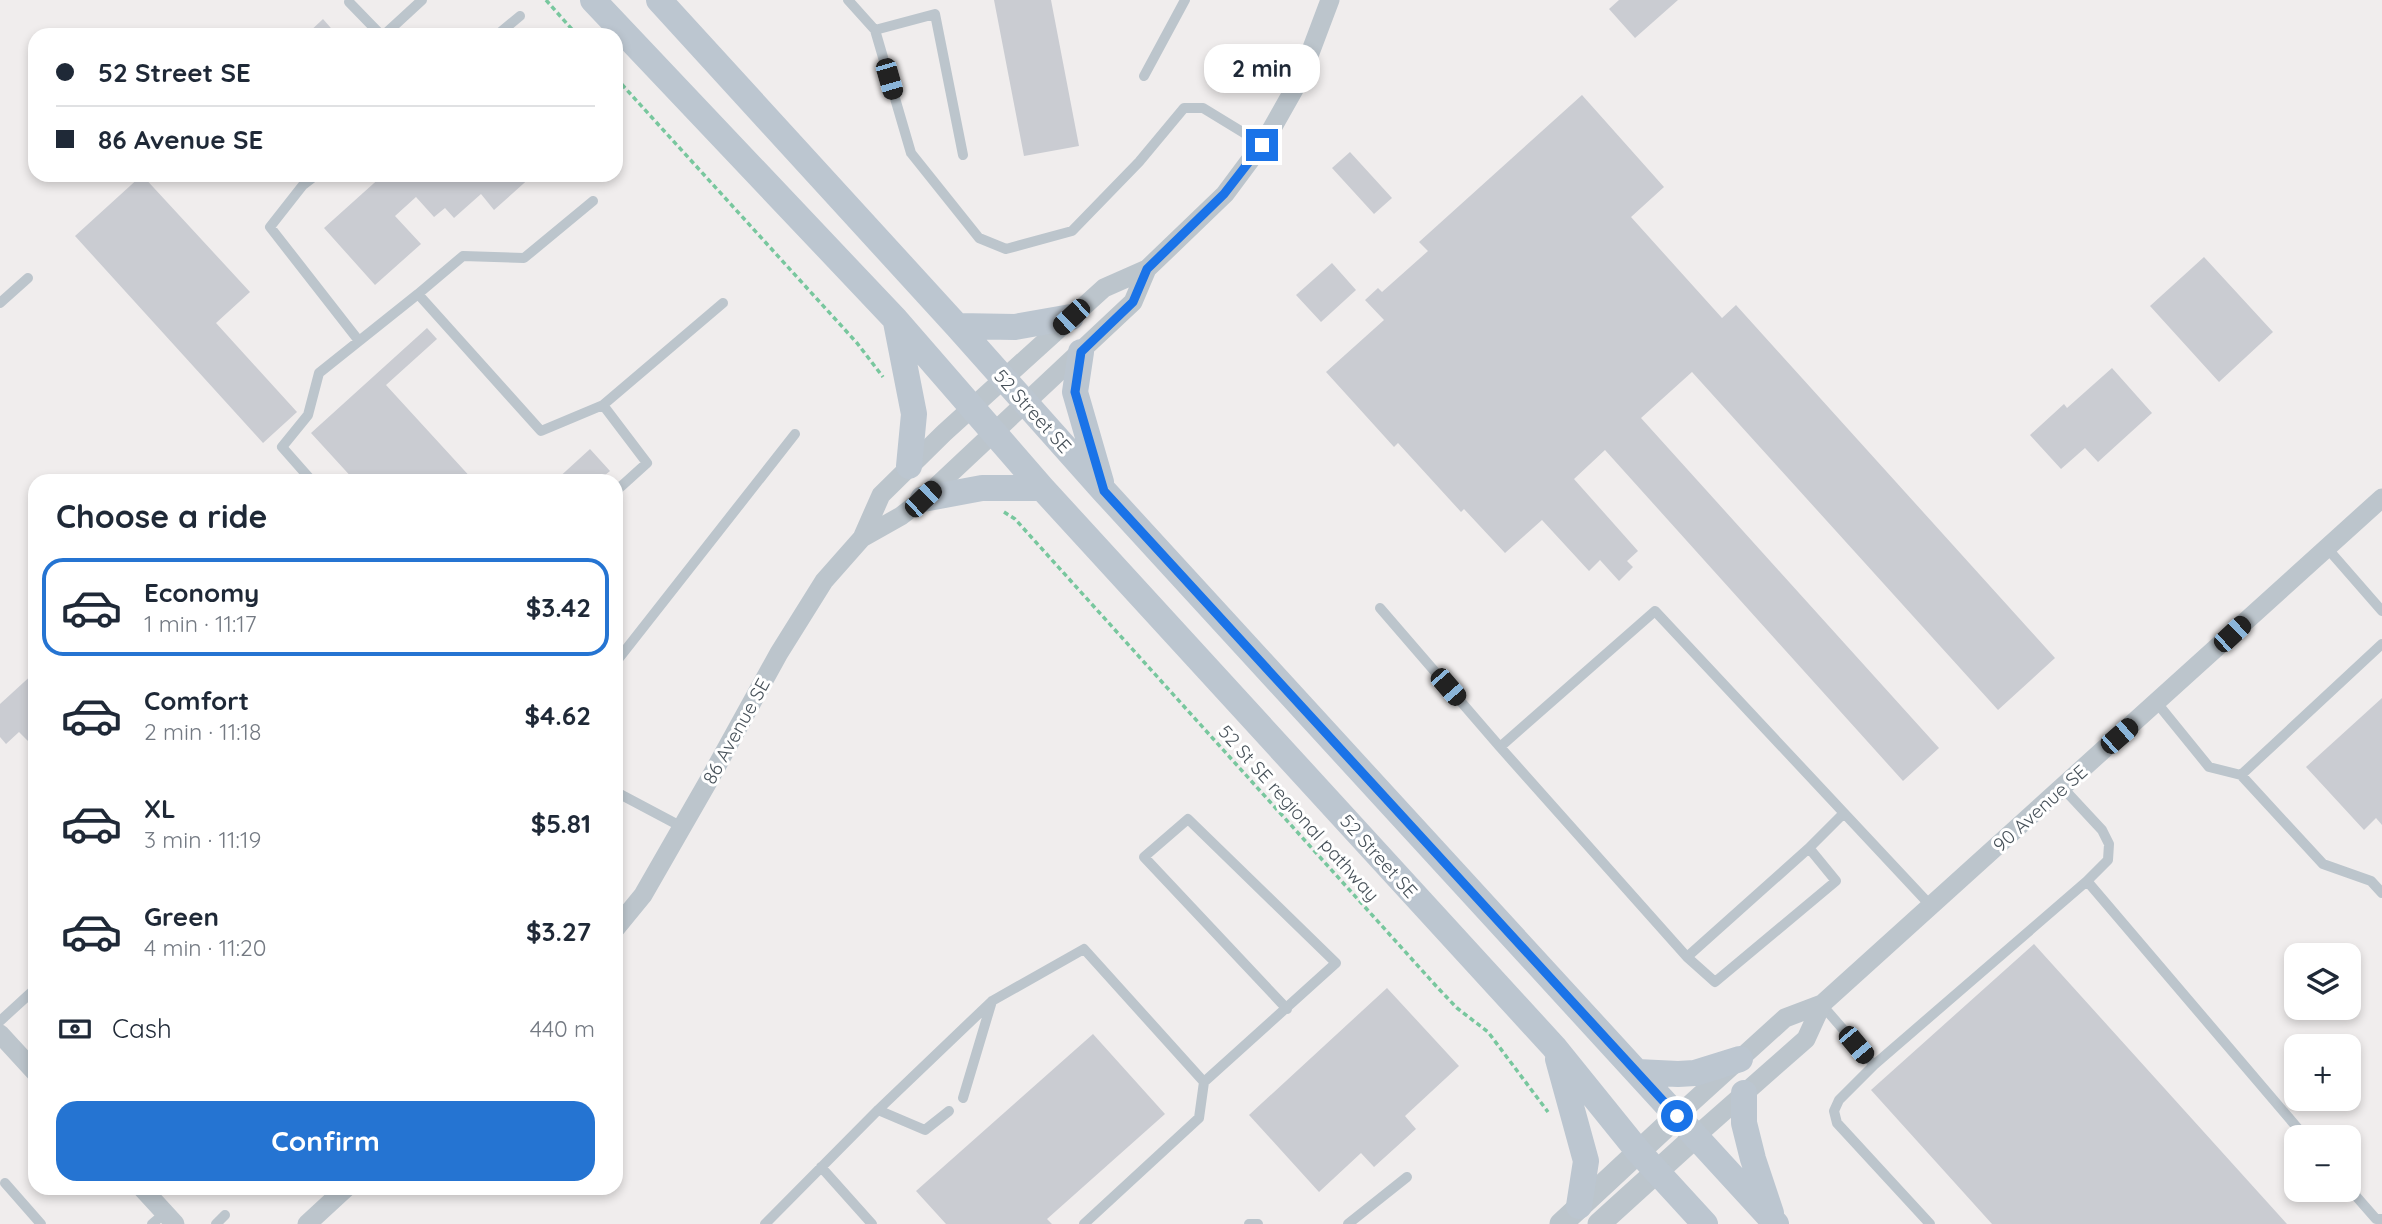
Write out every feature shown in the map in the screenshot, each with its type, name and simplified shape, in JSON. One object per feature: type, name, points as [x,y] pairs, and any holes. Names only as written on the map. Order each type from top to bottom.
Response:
[{"type":"main road","name":"52 Street SE","points":[[593,0],[620,28]]},
{"type":"main road","name":"52 Street SE","points":[[659,0],[1104,491],[1775,1223]]},
{"type":"main road","name":"52 Street SE","points":[[623,32],[896,320],[1042,488],[1554,1047],[1638,1151],[1705,1224]]},
{"type":"main road","points":[[957,326],[1015,327],[1071,317]]},
{"type":"main road","points":[[896,320],[914,414],[909,466]]},
{"type":"main road","points":[[1081,352],[1075,392],[1104,491]]},
{"type":"main road","points":[[923,499],[982,488],[1042,488]]},
{"type":"main road","points":[[1554,1047],[1586,1161],[1570,1215]]},
{"type":"main road","points":[[1637,1072],[1695,1073],[1740,1059]]},
{"type":"main road","points":[[1744,1093],[1744,1123],[1752,1159],[1775,1223]]},
{"type":"street","name":"86 Avenue SE","points":[[623,919],[643,895],[779,653],[824,581],[862,538],[881,495],[909,466],[1104,288],[1147,269],[1224,194],[1262,145],[1301,77],[1330,0]]},
{"type":"street","name":"86 Avenue SE","points":[[862,538],[901,516],[923,499],[1081,352],[1133,302],[1147,269]]},
{"type":"street","name":"90 Avenue SE","points":[[1570,1215],[1785,1018],[1822,1004],[2382,498]]},
{"type":"street","name":"90 Avenue SE","points":[[1599,1224],[1806,1039],[1822,1004]]},
{"type":"street","points":[[0,1034],[28,1064]]},
{"type":"street","points":[[147,1195],[164,1220]]},
{"type":"street","points":[[307,1224],[338,1195]]},
{"type":"lane","points":[[390,28],[422,0]]},
{"type":"lane","points":[[848,0],[875,30],[911,153],[979,238],[1006,249],[1072,231],[1139,162],[1185,108],[1203,108],[1262,145]]},
{"type":"lane","points":[[1144,76],[1185,0]]},
{"type":"lane","points":[[349,2],[375,28]]},
{"type":"lane","points":[[875,30],[935,15],[963,155]]},
{"type":"lane","points":[[505,28],[520,16]]},
{"type":"lane","points":[[307,182],[270,227],[359,341]]},
{"type":"lane","points":[[307,474],[282,447],[308,415],[319,373],[463,256],[524,258],[593,201]]},
{"type":"lane","points":[[0,303],[28,278]]},
{"type":"lane","points":[[418,294],[541,431],[603,405],[723,303]]},
{"type":"lane","points":[[603,405],[647,463],[623,485]]},
{"type":"lane","points":[[623,653],[795,434]]},
{"type":"lane","points":[[2327,548],[2382,611]]},
{"type":"lane","points":[[1380,608],[1687,957],[1715,982],[1836,881],[1809,848]]},
{"type":"lane","points":[[1500,747],[1655,611],[1931,906]]},
{"type":"lane","points":[[2241,775],[2382,644]]},
{"type":"lane","points":[[2157,703],[2209,767],[2241,775],[2323,864],[2371,881],[2382,893]]},
{"type":"lane","points":[[1930,1224],[1837,1123],[1834,1111],[1839,1100],[1874,1065],[2108,860],[2109,844],[2102,830],[2062,787]]},
{"type":"lane","points":[[623,796],[682,827]]},
{"type":"lane","points":[[1687,957],[1809,848],[1844,813]]},
{"type":"lane","points":[[1084,1224],[1199,1118],[1204,1082],[1287,1009],[1336,963],[1188,819],[1144,857],[1287,1009]]},
{"type":"lane","points":[[2087,881],[2295,1125]]},
{"type":"lane","points":[[765,1224],[878,1110],[992,1001],[1084,949],[1204,1082]]},
{"type":"lane","points":[[0,1021],[28,995]]},
{"type":"lane","points":[[963,1098],[992,1001]]},
{"type":"lane","points":[[1822,1004],[1874,1065]]},
{"type":"lane","points":[[878,1110],[925,1130],[948,1111]]},
{"type":"lane","points":[[821,1167],[872,1224]]},
{"type":"lane","points":[[1348,1224],[1407,1177]]},
{"type":"lane","points":[[5,1183],[41,1224]]},
{"type":"lane","points":[[2361,1202],[2376,1219],[2382,1219]]},
{"type":"lane","points":[[216,1224],[225,1215]]},
{"type":"lane","points":[[1249,1224],[1258,1224]]},
{"type":"path","points":[[545,0],[571,28]]},
{"type":"path","points":[[623,86],[857,343],[884,378]]},
{"type":"path","name":"52 St SE regional pathway","points":[[1000,509],[1015,519],[1437,987],[1457,1008],[1488,1032],[1554,1121]]},
{"type":"building","points":[[994,0],[1051,0],[1079,146],[1024,156]]},
{"type":"building","points":[[1619,0],[1678,0],[1635,38],[1609,9]]},
{"type":"building","points":[[323,19],[331,28],[313,28]]},
{"type":"building","points":[[1582,95],[1664,187],[1631,217],[1722,318],[1736,305],[2055,658],[1998,710],[1692,372],[1641,418],[1939,748],[1903,781],[1605,450],[1574,479],[1638,551],[1627,561],[1633,567],[1619,581],[1600,560],[1589,571],[1542,520],[1505,553],[1464,509],[1461,512],[1398,443],[1394,447],[1326,372],[1384,320],[1365,300],[1378,288],[1382,292],[1428,251],[1419,242]]},
{"type":"building","points":[[1350,152],[1392,198],[1374,214],[1332,168]]},
{"type":"building","points":[[134,182],[148,182],[250,292],[216,323],[297,412],[263,443],[75,236]]},
{"type":"building","points":[[375,182],[525,182],[494,210],[481,194],[454,218],[445,208],[434,217],[416,197],[395,216],[421,244],[375,285],[324,228]]},
{"type":"building","points":[[2204,257],[2273,332],[2219,382],[2150,306]]},
{"type":"building","points":[[1332,263],[1356,290],[1321,322],[1296,295]]},
{"type":"building","points":[[427,328],[437,339],[386,385],[468,474],[349,474],[311,433]]},
{"type":"building","points":[[2112,368],[2152,413],[2098,462],[2085,448],[2061,469],[2030,435],[2064,404],[2067,408]]},
{"type":"building","points":[[590,449],[610,471],[606,474],[563,474]]},
{"type":"building","points":[[28,678],[28,741],[19,732],[6,744],[0,737],[0,704]]},
{"type":"building","points":[[2382,698],[2382,825],[2376,818],[2364,830],[2306,767]]},
{"type":"building","points":[[2034,944],[2287,1224],[1992,1224],[1871,1090]]},
{"type":"building","points":[[1387,988],[1459,1066],[1405,1116],[1416,1129],[1374,1167],[1361,1153],[1319,1192],[1249,1115]]},
{"type":"building","points":[[1093,1034],[1165,1114],[1047,1219],[1052,1224],[946,1224],[916,1191]]},
{"type":"route","points":[[1262,145],[1224,194],[1147,269],[1133,302],[1081,352],[1075,392],[1104,491],[1677,1116]]}]
